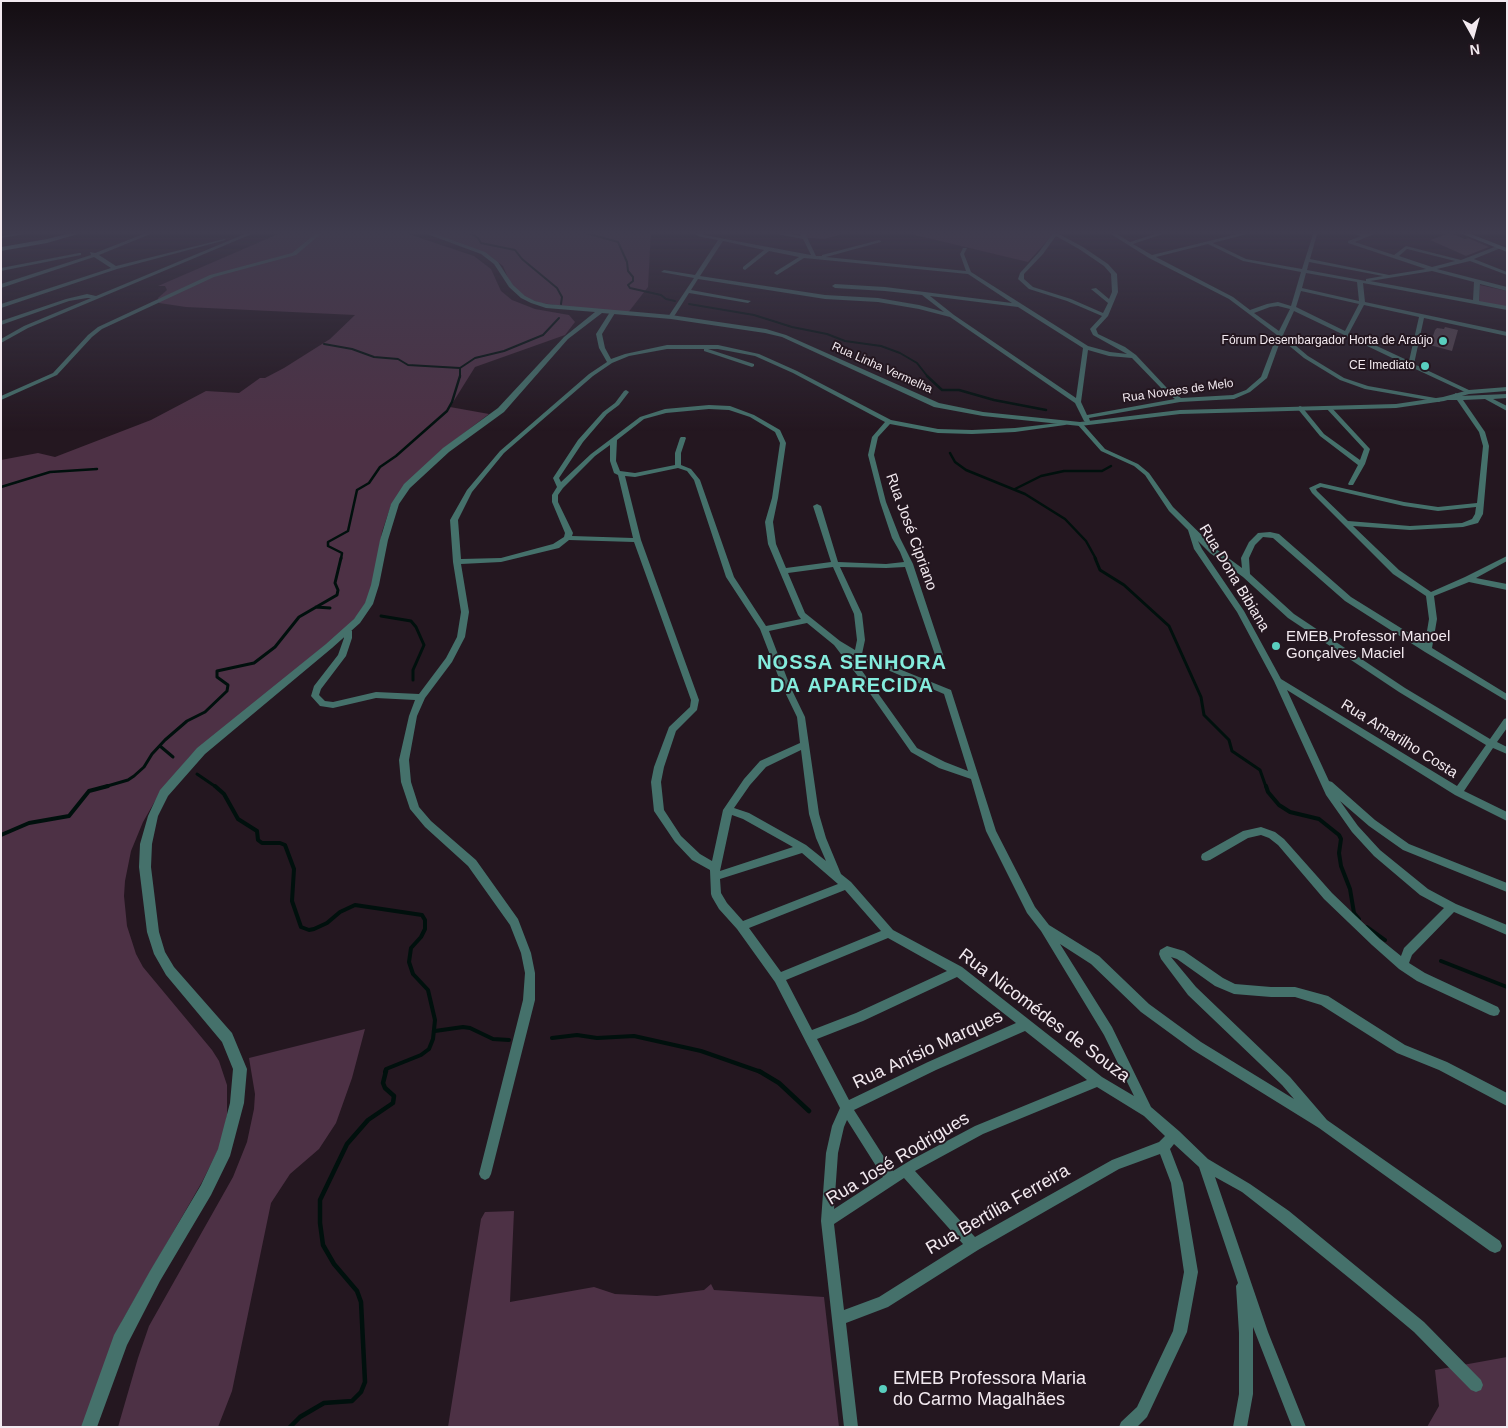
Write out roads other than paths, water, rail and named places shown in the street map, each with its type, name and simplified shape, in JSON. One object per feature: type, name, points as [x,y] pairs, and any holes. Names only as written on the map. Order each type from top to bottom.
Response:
[{"type":"street","points":[[1,306],[26,298]]},
{"type":"street","points":[[1,323],[79,298]]},
{"type":"street","points":[[1,341],[26,327],[96,298]]},
{"type":"street","points":[[1,398],[55,374],[90,336],[100,328],[165,298]]},
{"type":"street","name":"Rua Linha Vermelha","points":[[524,298],[546,306],[671,317],[743,326],[784,336],[937,405],[983,414],[1065,423],[1180,412],[1396,406],[1458,397],[1469,392],[1507,389]]},
{"type":"street","points":[[671,317],[684,298]]},
{"type":"street","points":[[728,298],[748,301]]},
{"type":"street","points":[[836,298],[878,300],[952,316]]},
{"type":"street","points":[[929,298],[952,316],[1078,402],[1086,347]]},
{"type":"street","points":[[954,298],[1022,306]]},
{"type":"street","points":[[1009,298],[1086,347],[1109,354],[1134,356]]},
{"type":"street","points":[[1062,298],[1105,316]]},
{"type":"street","points":[[1105,298],[1110,302]]},
{"type":"street","points":[[1112,298],[1105,316],[1093,329],[1096,335],[1123,348],[1134,356],[1164,388],[1180,400]]},
{"type":"street","points":[[1229,298],[1306,357],[1337,376],[1362,386],[1395,394],[1441,400]]},
{"type":"street","name":"Rua Novaes de Melo","points":[[1084,422],[1180,400],[1234,397],[1248,391],[1264,378],[1296,298]]},
{"type":"street","points":[[1337,298],[1507,334]]},
{"type":"street","points":[[1346,334],[1362,303],[1361,298]]},
{"type":"street","points":[[1446,298],[1507,308]]},
{"type":"street","points":[[1476,298],[1476,303]]},
{"type":"street","points":[[1250,312],[1278,304],[1293,308],[1469,392]]},
{"type":"street","points":[[89,1427],[120,1342],[206,1190],[225,1151],[237,1103],[240,1069],[227,1038],[170,971],[160,954],[153,932],[145,867],[146,844],[153,816],[164,793],[201,751],[348,631],[368,604],[375,585],[384,540],[395,504],[407,486],[446,450],[501,410],[566,338],[599,312]]},
{"type":"street","points":[[610,362],[602,348],[599,334],[612,313]]},
{"type":"street","points":[[1411,365],[1422,315]]},
{"type":"street","points":[[691,346],[752,365]]},
{"type":"street","points":[[486,1174],[529,1000],[530,973],[526,953],[514,922],[472,862],[428,824],[416,809],[406,782],[404,760],[413,716],[421,697],[449,660],[461,637],[465,612],[457,562],[454,520],[469,490],[502,452],[590,375],[610,362],[645,351],[691,346],[718,347],[757,355],[795,372],[890,422],[938,431],[1014,430],[1065,423]]},
{"type":"street","points":[[560,487],[556,478],[580,441],[604,413],[617,404],[626,392]]},
{"type":"street","points":[[1395,394],[1414,403]]},
{"type":"street","points":[[1458,397],[1507,396]]},
{"type":"street","points":[[1347,523],[1410,528],[1463,524],[1475,520],[1479,514],[1486,462],[1486,446],[1482,432],[1458,397]]},
{"type":"street","points":[[1485,397],[1507,409]]},
{"type":"street","name":"Rua Dona Bibiana","points":[[1078,402],[1084,422],[1103,450],[1136,465],[1142,470],[1170,509],[1190,528],[1198,550],[1240,611],[1278,681],[1323,780]]},
{"type":"street","points":[[457,562],[501,560],[556,546],[567,538],[569,533],[555,502],[555,496],[560,487],[593,456],[642,418],[665,411],[709,407],[737,411],[752,416],[778,431],[783,443],[782,459],[769,522],[772,544],[797,606],[808,620],[837,643],[858,655],[948,692],[991,832],[1031,910],[1045,928],[1108,1031],[1147,1112]]},
{"type":"street","points":[[1300,408],[1322,435],[1362,464]]},
{"type":"street","points":[[1329,408],[1367,450],[1351,484]]},
{"type":"street","name":"Rua José Cipriano","points":[[890,422],[876,437],[871,455],[883,502],[908,564],[939,655]]},
{"type":"street","points":[[678,466],[678,452],[682,438]]},
{"type":"street","points":[[614,439],[614,470],[621,474],[635,475],[678,466],[690,470],[697,480],[730,577],[764,629],[786,686],[801,717],[814,814],[820,838],[837,876]]},
{"type":"street","points":[[621,474],[637,540],[695,700],[694,708],[672,729],[659,767],[656,782],[659,811],[678,839],[696,857],[716,872]]},
{"type":"street","points":[[1430,595],[1396,572],[1312,488],[1320,485],[1404,504],[1438,509],[1479,505]]},
{"type":"street","points":[[817,506],[835,564],[858,614],[861,640],[858,655]]},
{"type":"street","points":[[1190,528],[1213,551],[1246,575],[1291,616],[1402,690],[1490,744],[1507,751]]},
{"type":"street","points":[[1246,575],[1245,558],[1252,544],[1261,535],[1270,534],[1276,536],[1348,600],[1507,698]]},
{"type":"street","points":[[567,538],[637,540]]},
{"type":"street","points":[[1430,595],[1468,579],[1507,558]]},
{"type":"street","points":[[784,571],[835,564],[886,566],[908,564]]},
{"type":"street","points":[[1468,579],[1507,587]]},
{"type":"street","points":[[1428,650],[1432,619],[1430,595]]},
{"type":"street","points":[[764,629],[808,620]]},
{"type":"street","points":[[348,631],[348,638],[342,656],[317,688],[315,696],[323,704],[333,705],[376,695],[421,697]]},
{"type":"street","points":[[837,643],[860,672],[914,750],[942,765],[975,777]]},
{"type":"street","name":"Rua Amarilho Costa","points":[[1278,681],[1458,792],[1507,817]]},
{"type":"street","points":[[1458,792],[1507,721]]},
{"type":"street","points":[[805,745],[763,764],[746,782],[728,810],[716,872],[716,894],[723,906],[741,926],[779,978],[846,1108],[892,1180]]},
{"type":"street","points":[[1323,780],[1366,818],[1406,847],[1507,888]]},
{"type":"street","points":[[1323,780],[1329,792],[1355,829],[1377,853],[1424,892],[1452,907],[1507,930]]},
{"type":"street","name":"Rua Nicomédes de Souza","points":[[728,810],[746,816],[803,848],[847,885],[889,933],[958,971],[1098,1081],[1147,1112],[1175,1135],[1204,1163]]},
{"type":"street","points":[[1206,857],[1246,834],[1261,831],[1272,835],[1328,896],[1403,965],[1421,977],[1494,1011]]},
{"type":"street","points":[[716,872],[803,848]]},
{"type":"street","points":[[741,926],[847,885]]},
{"type":"street","points":[[1403,965],[1408,952],[1452,907]]},
{"type":"street","points":[[1045,928],[1095,960],[1145,1008],[1197,1046],[1323,1124],[1495,1246]]},
{"type":"street","points":[[779,978],[889,933]]},
{"type":"street","points":[[1323,1124],[1280,1074],[1192,991],[1166,959],[1164,954],[1166,952],[1180,955],[1219,982],[1234,989],[1295,992],[1324,1000],[1401,1049],[1443,1066],[1507,1100]]},
{"type":"street","points":[[810,1036],[860,1017],[958,971]]},
{"type":"street","name":"Rua Anísio Marques","points":[[846,1108],[932,1066],[1025,1025]]},
{"type":"street","name":"Rua José Rodrigues","points":[[827,1221],[906,1170],[979,1130],[1098,1081]]},
{"type":"street","points":[[846,1108],[838,1126],[832,1153],[827,1221],[840,1318],[851,1427]]},
{"type":"street","name":"Rua Bertília Ferreira","points":[[840,1318],[882,1302],[973,1245],[1116,1164],[1163,1147],[1175,1135]]},
{"type":"street","points":[[1126,1427],[1142,1412],[1180,1332],[1191,1272],[1177,1183],[1163,1147]]},
{"type":"street","points":[[1204,1163],[1261,1332],[1300,1427]]},
{"type":"street","points":[[1204,1163],[1246,1188],[1284,1216],[1364,1281],[1419,1327],[1476,1385]]},
{"type":"street","points":[[906,1170],[973,1245]]},
{"type":"street","points":[[1240,1427],[1246,1394],[1246,1333],[1243,1274]]},
{"type":"waterway","points":[[561,304],[562,298]]},
{"type":"waterway","points":[[664,298],[675,301]]},
{"type":"waterway","points":[[689,304],[754,315],[792,327],[827,334],[845,341],[881,346],[900,353],[917,363],[928,377]]},
{"type":"waterway","points":[[460,368],[475,358],[504,351],[543,335],[559,318]]},
{"type":"waterway","points":[[324,344],[352,349],[374,357],[398,359],[408,365],[460,368]]},
{"type":"waterway","points":[[460,368],[460,376]]},
{"type":"waterway","points":[[341,559],[342,553],[328,546],[328,542],[348,531],[357,490],[369,483],[380,467],[396,456],[447,411],[452,402],[460,376]]},
{"type":"waterway","points":[[928,377],[942,390],[959,390],[994,400],[1046,410]]},
{"type":"waterway","points":[[950,453],[955,462],[966,470],[1025,494],[1065,519],[1086,541],[1096,559]]},
{"type":"waterway","points":[[1015,489],[1041,476],[1064,471],[1102,471],[1111,466]]},
{"type":"waterway","points":[[1,487],[50,472],[97,469]]},
{"type":"waterway","points":[[316,607],[337,595],[338,590],[335,583],[341,558]]},
{"type":"waterway","points":[[1095,558],[1100,570],[1124,585],[1169,626],[1201,697],[1204,715],[1229,740],[1232,751],[1260,770],[1266,787]]},
{"type":"waterway","points":[[104,787],[128,780],[134,776],[144,767],[152,754],[165,740],[187,721],[205,712],[227,691],[228,685],[217,677],[217,671],[254,663],[275,647],[299,617],[316,607]]},
{"type":"waterway","points":[[316,607],[330,608]]},
{"type":"waterway","points":[[381,616],[411,621],[416,627],[424,645],[413,670],[413,680]]},
{"type":"waterway","points":[[160,746],[173,757]]},
{"type":"waterway","points":[[197,774],[216,787]]},
{"type":"waterway","points":[[1,835],[29,823],[69,816],[89,791],[108,786]]},
{"type":"waterway","points":[[215,786],[224,794],[238,819],[257,831],[258,840],[262,843],[280,843],[285,845],[294,869],[292,901],[301,927],[309,930],[314,929],[327,923],[340,912],[355,905],[422,915],[425,920],[425,929],[421,937],[411,948],[409,962],[413,974],[428,990],[435,1020],[433,1039],[429,1049],[421,1055],[386,1069],[385,1072]]},
{"type":"waterway","points":[[1266,786],[1268,792],[1279,805],[1290,812],[1319,819],[1339,835],[1341,839],[1339,853],[1341,866],[1350,889],[1354,913],[1359,919]]},
{"type":"waterway","points":[[1367,927],[1385,940]]},
{"type":"waterway","points":[[1441,961],[1507,987]]},
{"type":"waterway","points":[[435,1031],[463,1027],[470,1028],[493,1039],[509,1040]]},
{"type":"waterway","points":[[552,1038],[577,1035],[597,1038],[634,1036],[701,1051],[760,1072]]},
{"type":"waterway","points":[[290,1427],[300,1417],[324,1403],[352,1401],[361,1392],[365,1382],[361,1302],[357,1291],[334,1264],[323,1245],[320,1223],[320,1200],[347,1144],[368,1120],[393,1103],[394,1096],[385,1088],[383,1083],[386,1071]]},
{"type":"waterway","points":[[760,1072],[779,1083],[809,1111]]},
{"type":"place","name":"Fórum Desembargador Horta de Araújo","points":[[1443,341]]},
{"type":"place","name":"CE Imediato","points":[[1425,366]]},
{"type":"place","name":"EMEB Professor Manoel Gonçalves Maciel","points":[[1276,646]]},
{"type":"place","name":"EMEB Professora Maria do Carmo Magalhães","points":[[883,1389]]},
{"type":"district","name":"NOSSA SENHORA DA APARECIDA","points":[[852,674]]}]
